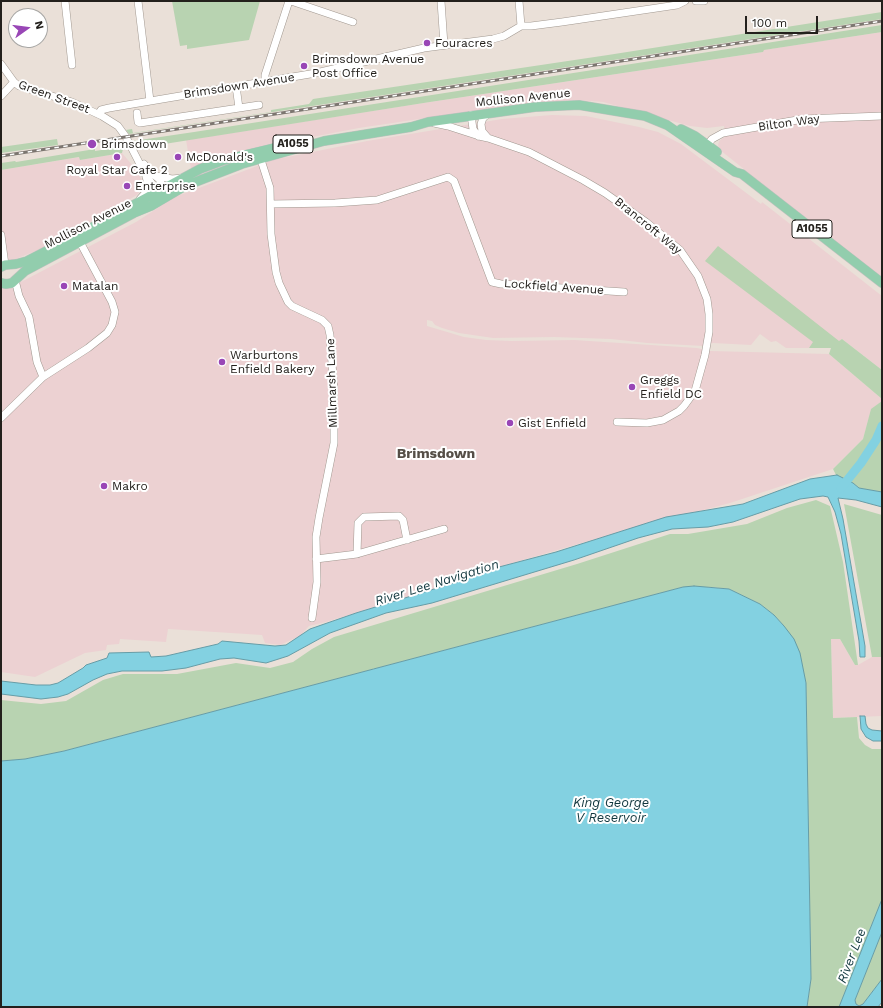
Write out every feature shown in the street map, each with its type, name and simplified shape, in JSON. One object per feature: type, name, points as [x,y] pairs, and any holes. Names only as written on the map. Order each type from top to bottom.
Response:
[{"type":"main road","name":"Mollison Avenue","points":[[5,266],[27,261],[224,160],[262,156],[324,142],[411,127],[428,122],[535,107],[579,105],[645,116],[690,133],[706,147],[738,168],[742,174],[882,283]]},
{"type":"main road","name":"Mollison Avenue","points":[[183,182],[203,178],[262,156]]},
{"type":"main road","name":"Mollison Avenue","points":[[3,283],[12,283],[25,271],[134,213],[151,206],[162,193]]},
{"type":"main road","points":[[5,266],[16,269],[16,279]]},
{"type":"street","points":[[65,1],[72,65]]},
{"type":"street","points":[[138,1],[150,101]]},
{"type":"street","points":[[265,82],[265,75],[290,1],[353,22]]},
{"type":"street","points":[[441,1],[444,45]]},
{"type":"street","points":[[519,1],[521,26]]},
{"type":"street","name":"Brimsdown Avenue","points":[[98,114],[101,110],[109,108],[316,74],[424,48],[504,36],[521,26],[562,22],[677,5],[685,1]]},
{"type":"street","points":[[696,1],[704,1]]},
{"type":"street","name":"Green Street","points":[[1,64],[14,82],[35,91],[72,102],[110,120],[120,128],[145,174],[162,193]]},
{"type":"street","points":[[1,96],[14,82]]},
{"type":"street","points":[[236,86],[239,108]]},
{"type":"street","points":[[131,126],[139,123],[259,105]]},
{"type":"street","points":[[137,113],[139,123]]},
{"type":"street","points":[[488,138],[482,132],[481,124],[483,118],[490,113]]},
{"type":"street","points":[[471,116],[473,129],[478,136]]},
{"type":"street","name":"Bilton Way","points":[[706,147],[716,136],[722,133],[803,119],[882,116]]},
{"type":"street","name":"Brancroft Way","points":[[428,122],[448,126],[488,138],[534,154],[605,192],[646,222],[680,250],[698,276],[708,306],[709,332],[705,355],[694,391],[679,411],[663,420],[647,423],[617,422]]},
{"type":"street","name":"Millmarsh Lane","points":[[262,156],[270,188],[271,234],[276,272],[282,289],[288,302],[292,306],[317,317],[326,323],[330,335],[334,391],[334,443],[316,537],[317,582],[312,618]]},
{"type":"street","name":"Green Street","points":[[138,162],[144,164],[149,171],[159,179],[162,193]]},
{"type":"street","points":[[136,204],[148,190],[148,182],[145,174]]},
{"type":"street","points":[[156,176],[183,182]]},
{"type":"street","name":"Lockfield Avenue","points":[[271,204],[335,204],[378,200],[448,177],[454,181],[492,282],[501,284],[624,292]]},
{"type":"street","points":[[1,235],[5,266]]},
{"type":"street","points":[[1,418],[42,377],[88,348],[107,333],[114,322],[115,312],[112,302],[80,242]]},
{"type":"street","points":[[16,279],[19,296],[30,323],[37,362],[42,377]]},
{"type":"street","points":[[3,283],[19,296]]},
{"type":"street","points":[[357,554],[358,523],[364,517],[399,516],[403,520],[407,540]]},
{"type":"street","points":[[316,559],[357,554],[444,529]]},
{"type":"shaded area","points":[[882,32],[882,279],[720,150],[718,145],[719,141],[726,136],[724,126],[707,128],[690,126],[603,102],[578,100],[534,102],[359,128],[286,142],[191,169],[186,140],[763,52],[763,50]]},
{"type":"shaded area","points":[[552,115],[586,116],[658,132],[681,144],[761,204],[762,202],[882,296],[882,370],[842,339],[832,348],[786,348],[776,341],[771,342],[760,334],[751,345],[713,343],[704,346],[647,343],[611,339],[554,337],[493,338],[459,333],[442,328],[435,325],[432,321],[427,320],[427,326],[464,337],[486,340],[574,340],[697,348],[710,351],[829,354],[882,399],[882,401],[871,410],[863,439],[833,469],[730,503],[499,567],[460,581],[309,626],[300,636],[280,645],[265,643],[262,635],[168,629],[166,642],[120,639],[119,644],[107,645],[106,650],[85,653],[35,677],[1,672],[1,284],[15,280],[21,282],[136,222],[175,197],[273,160],[367,141],[502,119]]},
{"type":"shaded area","points":[[122,153],[138,172],[144,185],[137,195],[50,245],[1,265],[1,170],[80,157],[80,160]]},
{"type":"shaded area","points":[[831,639],[840,639],[855,665],[858,665],[872,657],[882,657],[882,716],[833,718]]},
{"type":"green space","points":[[172,1],[260,1],[249,40],[187,49],[187,45],[180,46]]},
{"type":"green space","points":[[882,12],[882,19],[129,134],[126,130],[132,129],[133,133],[271,112],[271,110],[309,104],[313,99]]},
{"type":"green space","points":[[882,25],[882,32],[764,50],[763,52],[430,102],[139,148],[133,141],[194,132]]},
{"type":"green space","points":[[57,139],[58,145],[1,153],[1,147]]},
{"type":"green space","points":[[120,147],[123,149],[122,153],[80,160],[79,157],[1,170],[1,163],[16,162],[95,149],[95,151]]},
{"type":"green space","points":[[718,246],[839,341],[842,339],[882,370],[882,399],[829,354],[831,348],[809,348],[813,342],[705,261]]},
{"type":"green space","points":[[882,401],[882,492],[859,488],[853,483],[836,475],[833,469],[863,439],[871,409]]},
{"type":"green space","points":[[816,500],[830,506],[843,562],[858,665],[855,665],[840,639],[831,639],[833,718],[857,717],[859,738],[865,745],[872,749],[882,749],[882,899],[839,1007],[807,1007],[811,979],[806,683],[784,626],[774,615],[760,604],[729,589],[683,587],[64,751],[25,759],[1,761],[1,700],[41,704],[66,701],[103,680],[123,674],[177,674],[236,663],[270,668],[293,662],[312,649],[334,637],[577,564],[670,534],[688,534],[747,524],[787,508]]},
{"type":"green space","points":[[844,504],[882,515],[882,657],[872,657]]},
{"type":"green space","points":[[882,932],[882,979],[863,1004],[859,1006],[856,1004],[855,1000]]},
{"type":"water","points":[[837,475],[853,483],[859,488],[882,492],[882,507],[856,500],[838,498],[865,646],[865,657],[860,657],[859,641],[841,534],[835,512],[828,497],[823,496],[800,499],[733,522],[708,527],[672,529],[638,538],[574,560],[432,603],[386,613],[330,633],[288,656],[266,663],[234,658],[220,659],[186,668],[162,671],[122,671],[107,674],[68,694],[41,699],[1,694],[1,681],[36,685],[50,685],[58,683],[86,665],[107,658],[109,653],[149,652],[151,657],[166,656],[218,644],[222,641],[275,646],[286,645],[310,629],[499,567],[556,552],[666,517],[743,504],[810,479]]},
{"type":"water","name":"King George V Reservoir","points":[[694,586],[729,589],[760,604],[774,615],[784,626],[794,639],[800,653],[806,683],[811,979],[807,1007],[1,1007],[1,761],[25,759],[64,751],[683,587]]},
{"type":"water","points":[[860,716],[865,716],[868,728],[882,731],[882,741],[873,741],[866,737],[861,729]]},
{"type":"water","points":[[882,899],[882,932],[855,1000],[856,1004],[859,1006],[863,1004],[882,979],[882,1002],[878,1007],[839,1007]]},
{"type":"waterway","points":[[841,488],[861,463],[876,440],[882,426]]},
{"type":"railway","points":[[1,156],[882,21]]},
{"type":"place","name":"Fouracres","points":[[427,43]]},
{"type":"place","name":"Brimsdown Avenue Post Office","points":[[304,66]]},
{"type":"place","name":"Brimsdown","points":[[92,144]]},
{"type":"place","name":"Royal Star Cafe 2","points":[[117,157]]},
{"type":"place","name":"McDonald's","points":[[178,157]]},
{"type":"place","name":"Enterprise","points":[[127,186]]},
{"type":"place","name":"Matalan","points":[[64,286]]},
{"type":"place","name":"Warburtons Enfield Bakery","points":[[222,362]]},
{"type":"place","name":"Greggs Enfield DC","points":[[632,387]]},
{"type":"place","name":"Gist Enfield","points":[[510,423]]},
{"type":"place","name":"Makro","points":[[104,486]]},
{"type":"district","name":"Brimsdown","points":[[436,454]]},
{"type":"water label","name":"River Lee Navigation","points":[[437,583]]},
{"type":"water label","name":"River Lee","points":[[852,956]]}]
